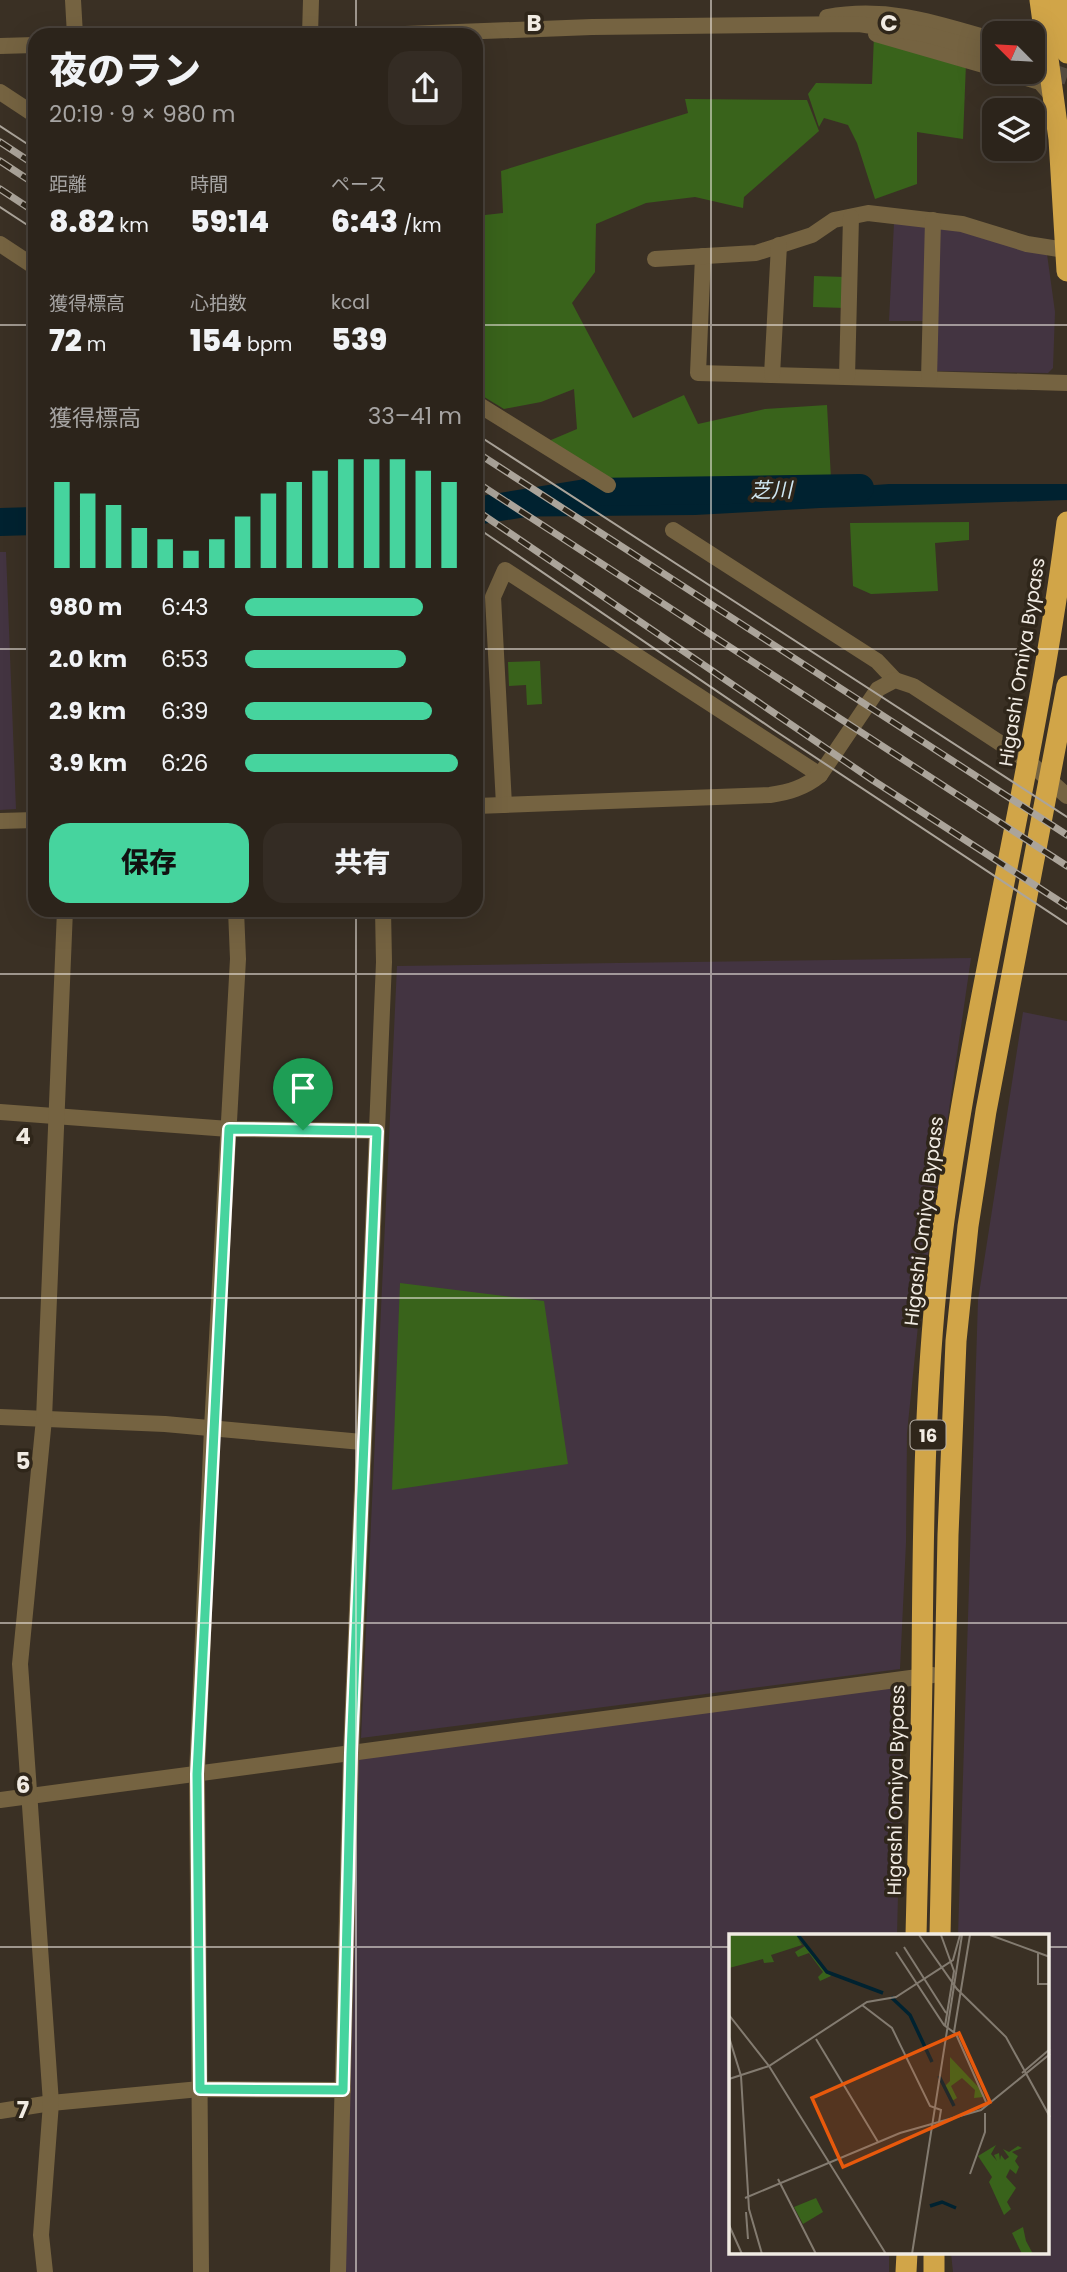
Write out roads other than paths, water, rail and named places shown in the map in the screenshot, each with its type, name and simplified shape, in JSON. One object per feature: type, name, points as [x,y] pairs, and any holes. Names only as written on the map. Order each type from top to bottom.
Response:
[{"type":"highway","points":[[1040,0],[1055,98],[1066,260]]},
{"type":"highway","points":[[1049,50],[1060,0]]},
{"type":"highway","name":"Higashi Omiya Bypass","points":[[916,1934],[923,1534],[931,1353],[944,1222],[964,1093],[1029,762],[1067,522]]},
{"type":"highway","name":"16","points":[[940,1934],[948,1535],[956,1341],[968,1226],[989,1097],[1067,686]]},
{"type":"highway","points":[[906,2254],[906,2272]]},
{"type":"highway","points":[[934,2254],[934,2272]]},
{"type":"street","points":[[73,0],[75,28]]},
{"type":"street","points":[[310,28],[311,0]]},
{"type":"street","points":[[786,25],[851,13],[873,12],[920,19],[982,37]]},
{"type":"street","points":[[483,31],[859,24],[924,34],[982,50]]},
{"type":"street","points":[[786,25],[859,30],[982,65]]},
{"type":"street","points":[[0,46],[28,45]]},
{"type":"street","points":[[1042,84],[1055,98]]},
{"type":"street","points":[[0,92],[28,110]]},
{"type":"street","points":[[655,259],[756,253],[811,234],[834,220],[868,214],[962,224],[1027,244],[1066,260]]},
{"type":"street","points":[[847,377],[851,216]]},
{"type":"street","points":[[929,379],[933,220]]},
{"type":"street","points":[[0,244],[28,262]]},
{"type":"street","points":[[772,375],[779,245]]},
{"type":"street","points":[[704,256],[698,373],[1067,383]]},
{"type":"street","points":[[483,407],[608,485]]},
{"type":"street","points":[[673,530],[877,661],[895,680],[913,686],[1029,762],[1067,796]]},
{"type":"street","points":[[504,805],[493,597],[505,570],[820,775]]},
{"type":"street","points":[[483,806],[791,792],[820,775],[878,689],[895,680]]},
{"type":"street","points":[[0,821],[28,820]]},
{"type":"street","points":[[45,2272],[41,2235],[51,2103],[20,1664],[44,1419],[65,917]]},
{"type":"street","points":[[201,2272],[197,1774],[212,1428],[238,959],[236,917]]},
{"type":"street","points":[[338,2272],[351,1753],[384,962],[383,917]]},
{"type":"street","points":[[0,1112],[229,1129],[377,1131]]},
{"type":"street","points":[[0,1418],[164,1424],[362,1442]]},
{"type":"street","points":[[0,1800],[946,1674]]},
{"type":"street","points":[[0,2111],[51,2103],[200,2089],[343,2090]]},
{"type":"water","points":[[889,484],[1067,484],[1067,500],[695,515],[483,517],[483,507],[647,501]]},
{"type":"waterway","name":"芝川","points":[[483,510],[592,492],[860,488]]},
{"type":"waterway","name":"芝川","points":[[0,522],[28,521]]},
{"type":"tunnel","points":[[1045,69],[1067,77]]},
{"type":"tram line","points":[[0,126],[28,144]]},
{"type":"tram line","points":[[0,207],[28,225]]},
{"type":"tram line","points":[[483,439],[1067,817]]},
{"type":"tram line","points":[[483,532],[774,730],[1067,924]]},
{"type":"railway","points":[[0,142],[28,160]]},
{"type":"railway","points":[[0,161],[28,179]]},
{"type":"railway","points":[[0,189],[28,207]]},
{"type":"railway","points":[[483,457],[1067,835]]},
{"type":"railway","points":[[483,487],[1067,866]]},
{"type":"railway","points":[[483,515],[874,781],[1067,906]]}]
